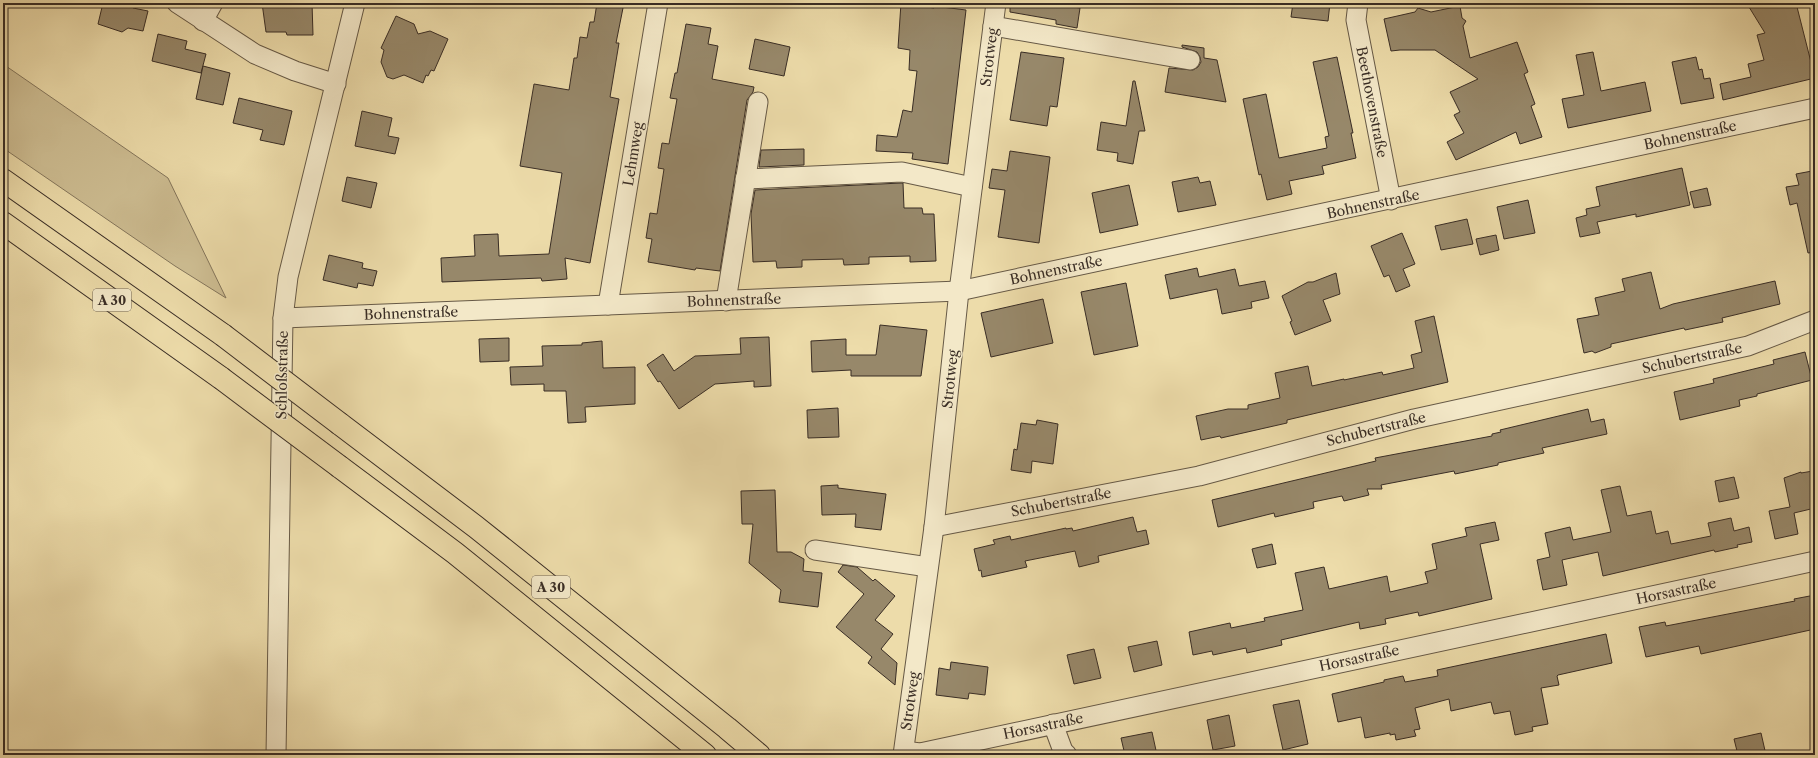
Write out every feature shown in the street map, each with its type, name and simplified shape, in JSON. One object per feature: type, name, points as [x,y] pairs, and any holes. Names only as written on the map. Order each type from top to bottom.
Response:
[{"type":"highway","name":"A 30","points":[[3,180],[223,335],[476,527],[759,755]]},
{"type":"highway","name":"A 30","points":[[3,223],[221,378],[455,553],[705,755]]},
{"type":"street","points":[[177,3],[255,54],[295,71],[336,84]]},
{"type":"street","points":[[203,21],[213,3]]},
{"type":"street","name":"Schloßstraße","points":[[276,755],[283,318],[288,277],[355,3]]},
{"type":"street","name":"Lehmweg","points":[[608,305],[658,3]]},
{"type":"street","name":"Strotweg","points":[[903,753],[934,527],[959,291],[996,3]]},
{"type":"street","name":"Beethovenstraße","points":[[1358,3],[1356,20],[1391,200]]},
{"type":"street","points":[[993,26],[1190,60]]},
{"type":"street","points":[[726,301],[758,102]]},
{"type":"street","name":"Bohnenstraße","points":[[283,318],[959,291],[1391,200],[1815,108]]},
{"type":"street","points":[[745,180],[902,172],[972,187]]},
{"type":"street","name":"Schubertstraße","points":[[934,527],[1199,476],[1414,419],[1748,346],[1815,320]]},
{"type":"street","points":[[815,550],[928,566]]},
{"type":"street","name":"Horsastraße","points":[[903,753],[920,753],[1815,561]]},
{"type":"street","points":[[1053,724],[1063,751],[1067,755]]},
{"type":"shaded area","points":[[3,64],[168,178],[226,298],[175,266],[3,148]]},
{"type":"building","points":[[103,3],[123,3],[134,5],[133,8],[148,11],[143,31],[128,28],[122,32],[98,24]]},
{"type":"building","points":[[262,3],[312,3],[313,35],[287,35],[286,32],[266,32]]},
{"type":"building","points":[[597,3],[624,3],[616,43],[619,43],[610,97],[619,99],[590,263],[565,258],[567,279],[542,281],[541,278],[442,282],[441,258],[475,256],[474,235],[498,234],[499,256],[549,254],[562,173],[520,166],[534,84],[569,90],[574,58],[577,58],[580,37],[587,38],[590,22],[594,22]]},
{"type":"building","points":[[901,3],[934,8],[934,6],[966,10],[948,164],[912,159],[913,153],[876,151],[877,135],[897,137],[903,110],[912,112],[917,71],[909,70],[910,50],[898,48]]},
{"type":"building","points":[[1010,3],[1060,3],[1060,5],[1080,8],[1077,28],[1056,24],[1056,20],[1010,12]]},
{"type":"building","points":[[1293,3],[1330,3],[1328,21],[1291,17]]},
{"type":"building","points":[[1763,3],[1796,3],[1815,78],[1723,100],[1720,84],[1751,77],[1748,64],[1764,60],[1757,35],[1765,33],[1749,7]]},
{"type":"building","points":[[1460,6],[1462,18],[1466,21],[1463,26],[1470,58],[1517,42],[1528,72],[1524,74],[1535,104],[1531,106],[1542,137],[1520,144],[1516,132],[1456,160],[1447,142],[1464,133],[1454,115],[1460,112],[1450,92],[1478,79],[1435,50],[1391,51],[1384,19],[1415,12],[1418,8],[1431,12]]},
{"type":"building","points":[[396,16],[414,24],[418,34],[430,31],[448,39],[434,71],[431,70],[428,76],[426,75],[423,83],[404,75],[393,79],[387,77],[381,62],[384,50],[381,48]]},
{"type":"building","points":[[686,24],[711,28],[708,44],[718,46],[712,79],[754,87],[753,92],[747,100],[720,271],[696,268],[695,270],[648,262],[652,239],[646,238],[650,213],[657,214],[664,169],[658,168],[662,143],[669,144],[677,99],[670,98],[675,73],[677,73]]},
{"type":"building","points":[[158,34],[187,41],[185,49],[206,54],[201,73],[152,61]]},
{"type":"building","points":[[755,39],[790,47],[784,76],[749,69]]},
{"type":"building","points":[[1182,45],[1204,48],[1204,58],[1217,60],[1226,102],[1165,92],[1169,68],[1193,70],[1198,67],[1201,62],[1197,52],[1182,47]]},
{"type":"building","points":[[1021,52],[1064,58],[1057,107],[1050,106],[1047,126],[1010,120]]},
{"type":"building","points":[[1593,52],[1601,91],[1645,82],[1651,111],[1568,128],[1562,99],[1584,95],[1576,55]]},
{"type":"building","points":[[1337,57],[1353,133],[1351,133],[1356,158],[1322,166],[1324,174],[1289,181],[1292,194],[1267,200],[1261,174],[1259,175],[1243,99],[1266,94],[1279,158],[1327,148],[1325,137],[1329,136],[1313,62]]},
{"type":"building","points":[[1696,57],[1699,70],[1702,69],[1704,79],[1710,78],[1714,98],[1681,104],[1672,62]]},
{"type":"building","points":[[203,66],[230,73],[223,105],[196,99]]},
{"type":"building","points":[[1133,81],[1135,81],[1145,131],[1139,131],[1133,164],[1117,161],[1118,153],[1097,150],[1101,122],[1126,126]]},
{"type":"building","points":[[239,98],[292,111],[284,145],[260,140],[263,130],[233,123]]},
{"type":"building","points":[[362,111],[392,118],[388,136],[399,138],[395,154],[355,146]]},
{"type":"building","points":[[804,149],[804,165],[759,167],[761,150]]},
{"type":"building","points":[[1010,151],[1050,157],[1039,243],[998,237],[1005,190],[989,188],[992,169],[1007,171]]},
{"type":"building","points":[[1682,168],[1690,205],[1636,217],[1636,214],[1597,222],[1600,233],[1580,237],[1576,218],[1587,215],[1586,209],[1600,206],[1596,187]]},
{"type":"building","points":[[1812,171],[1815,183],[1815,252],[1808,253],[1797,203],[1790,205],[1786,187],[1799,185],[1796,174]]},
{"type":"building","points":[[347,177],[377,183],[371,208],[342,201]]},
{"type":"building","points":[[1198,177],[1200,183],[1210,181],[1216,205],[1178,212],[1172,182]]},
{"type":"building","points":[[903,183],[904,208],[922,208],[923,214],[934,214],[936,261],[910,262],[910,256],[869,257],[869,264],[844,265],[843,259],[802,260],[802,267],[777,268],[776,261],[753,262],[751,214],[755,190]]},
{"type":"building","points":[[1129,185],[1138,225],[1100,233],[1092,193]]},
{"type":"building","points":[[1707,188],[1711,205],[1694,208],[1690,192]]},
{"type":"building","points":[[1528,200],[1535,233],[1504,239],[1497,207]]},
{"type":"building","points":[[1467,219],[1473,244],[1441,250],[1435,226]]},
{"type":"building","points":[[1402,233],[1415,264],[1403,269],[1410,286],[1396,292],[1389,275],[1384,277],[1371,246]]},
{"type":"building","points":[[1496,235],[1499,250],[1480,255],[1476,239]]},
{"type":"building","points":[[329,255],[363,263],[362,268],[377,271],[373,286],[358,283],[357,288],[323,280]]},
{"type":"building","points":[[1197,268],[1199,277],[1235,269],[1239,286],[1265,281],[1269,298],[1251,302],[1252,308],[1222,314],[1217,289],[1170,299],[1165,275]]},
{"type":"building","points":[[1651,272],[1660,309],[1673,304],[1775,281],[1780,304],[1722,318],[1723,322],[1685,330],[1684,328],[1611,344],[1611,347],[1595,353],[1592,351],[1584,353],[1577,319],[1599,315],[1595,298],[1625,291],[1622,279]]},
{"type":"building","points":[[1336,273],[1340,294],[1323,300],[1331,321],[1295,335],[1290,322],[1292,321],[1282,296],[1308,282],[1313,282]]},
{"type":"building","points":[[1126,283],[1138,346],[1094,355],[1081,292]]},
{"type":"building","points":[[1043,299],[1053,343],[991,357],[981,313]]},
{"type":"building","points":[[1434,316],[1448,382],[1287,420],[1287,423],[1221,438],[1220,436],[1201,440],[1196,416],[1228,409],[1248,409],[1248,405],[1280,398],[1275,373],[1308,366],[1312,386],[1382,372],[1383,375],[1414,368],[1411,355],[1422,352],[1415,321]]},
{"type":"building","points":[[880,325],[927,330],[921,376],[851,376],[851,370],[812,372],[811,341],[846,339],[846,355],[876,355]]},
{"type":"building","points":[[769,337],[771,386],[754,387],[754,381],[715,384],[679,409],[647,365],[663,354],[674,371],[695,356],[741,354],[740,338]]},
{"type":"building","points":[[509,338],[509,361],[480,362],[479,339]]},
{"type":"building","points":[[602,341],[603,368],[635,367],[635,404],[585,407],[586,422],[568,423],[566,391],[544,391],[544,384],[511,385],[510,367],[543,366],[542,346],[582,345],[582,343]]},
{"type":"building","points":[[1805,352],[1812,380],[1739,400],[1740,406],[1680,420],[1674,392],[1714,383],[1713,379],[1774,364],[1773,360]]},
{"type":"building","points":[[838,408],[839,437],[808,438],[807,410]]},
{"type":"building","points":[[1588,409],[1591,422],[1604,419],[1607,434],[1542,448],[1544,453],[1498,463],[1498,465],[1455,474],[1454,471],[1381,485],[1382,489],[1367,489],[1369,495],[1344,501],[1342,496],[1313,502],[1314,508],[1275,517],[1274,513],[1218,527],[1212,500],[1376,461],[1375,458],[1492,436],[1492,434],[1501,432],[1500,430]]},
{"type":"building","points":[[1037,420],[1058,424],[1053,464],[1032,461],[1031,473],[1011,470],[1014,449],[1017,450],[1021,423],[1036,425]]},
{"type":"building","points":[[1813,471],[1815,481],[1815,508],[1794,513],[1798,534],[1775,539],[1769,511],[1790,507],[1784,478],[1801,472]]},
{"type":"building","points":[[1734,477],[1739,498],[1719,502],[1715,481]]},
{"type":"building","points":[[838,485],[838,488],[886,494],[881,530],[855,527],[856,514],[822,515],[821,486]]},
{"type":"building","points":[[1620,486],[1627,516],[1651,511],[1656,534],[1668,531],[1671,544],[1711,536],[1708,523],[1731,518],[1734,531],[1749,527],[1752,542],[1737,545],[1738,547],[1715,552],[1714,550],[1603,576],[1598,552],[1562,560],[1567,585],[1543,590],[1537,560],[1550,557],[1545,533],[1570,527],[1573,540],[1611,532],[1601,490]]},
{"type":"building","points":[[775,490],[777,552],[791,552],[804,559],[803,571],[822,573],[818,607],[779,602],[781,590],[749,563],[753,524],[742,524],[741,491]]},
{"type":"building","points":[[1133,517],[1137,532],[1146,530],[1149,544],[1098,556],[1099,562],[1079,567],[1075,551],[1025,561],[1027,567],[982,577],[981,570],[979,571],[974,549],[995,544],[993,540],[1010,536],[1011,540],[1066,528],[1072,528],[1073,531]]},
{"type":"building","points":[[1495,522],[1499,540],[1480,544],[1492,599],[1419,616],[1418,612],[1385,619],[1386,624],[1360,629],[1359,622],[1281,640],[1282,645],[1247,653],[1246,648],[1213,655],[1212,651],[1193,655],[1189,632],[1230,623],[1231,628],[1265,621],[1264,618],[1303,610],[1295,573],[1324,567],[1329,589],[1387,576],[1390,592],[1428,583],[1425,572],[1437,569],[1432,544],[1467,536],[1465,528]]},
{"type":"building","points":[[1272,544],[1276,564],[1257,568],[1252,549]]},
{"type":"building","points":[[843,565],[857,567],[873,581],[875,579],[895,596],[875,620],[893,634],[881,649],[897,663],[895,685],[868,663],[872,657],[836,627],[864,594],[838,572]]},
{"type":"building","points":[[1815,595],[1815,629],[1701,654],[1699,646],[1646,657],[1639,627],[1665,622],[1666,626],[1795,601],[1794,599]]},
{"type":"building","points":[[1606,634],[1612,663],[1558,675],[1559,685],[1541,688],[1548,724],[1532,727],[1533,731],[1515,735],[1510,711],[1494,714],[1491,702],[1451,711],[1449,699],[1415,708],[1420,729],[1414,730],[1416,736],[1396,740],[1395,734],[1390,735],[1390,733],[1365,738],[1361,717],[1338,722],[1332,694],[1403,676],[1405,682],[1438,676],[1437,670]]},
{"type":"building","points":[[1157,641],[1162,665],[1134,672],[1128,647]]},
{"type":"building","points":[[1094,649],[1101,678],[1074,684],[1067,655]]},
{"type":"building","points":[[951,662],[988,667],[985,695],[969,693],[968,699],[936,695],[939,668],[950,670]]},
{"type":"building","points":[[1299,700],[1308,744],[1283,750],[1273,705]]},
{"type":"building","points":[[1229,715],[1235,746],[1213,750],[1207,720]]},
{"type":"building","points":[[1152,732],[1157,755],[1125,755],[1121,738]]},
{"type":"building","points":[[1761,733],[1766,755],[1738,755],[1734,739]]}]
